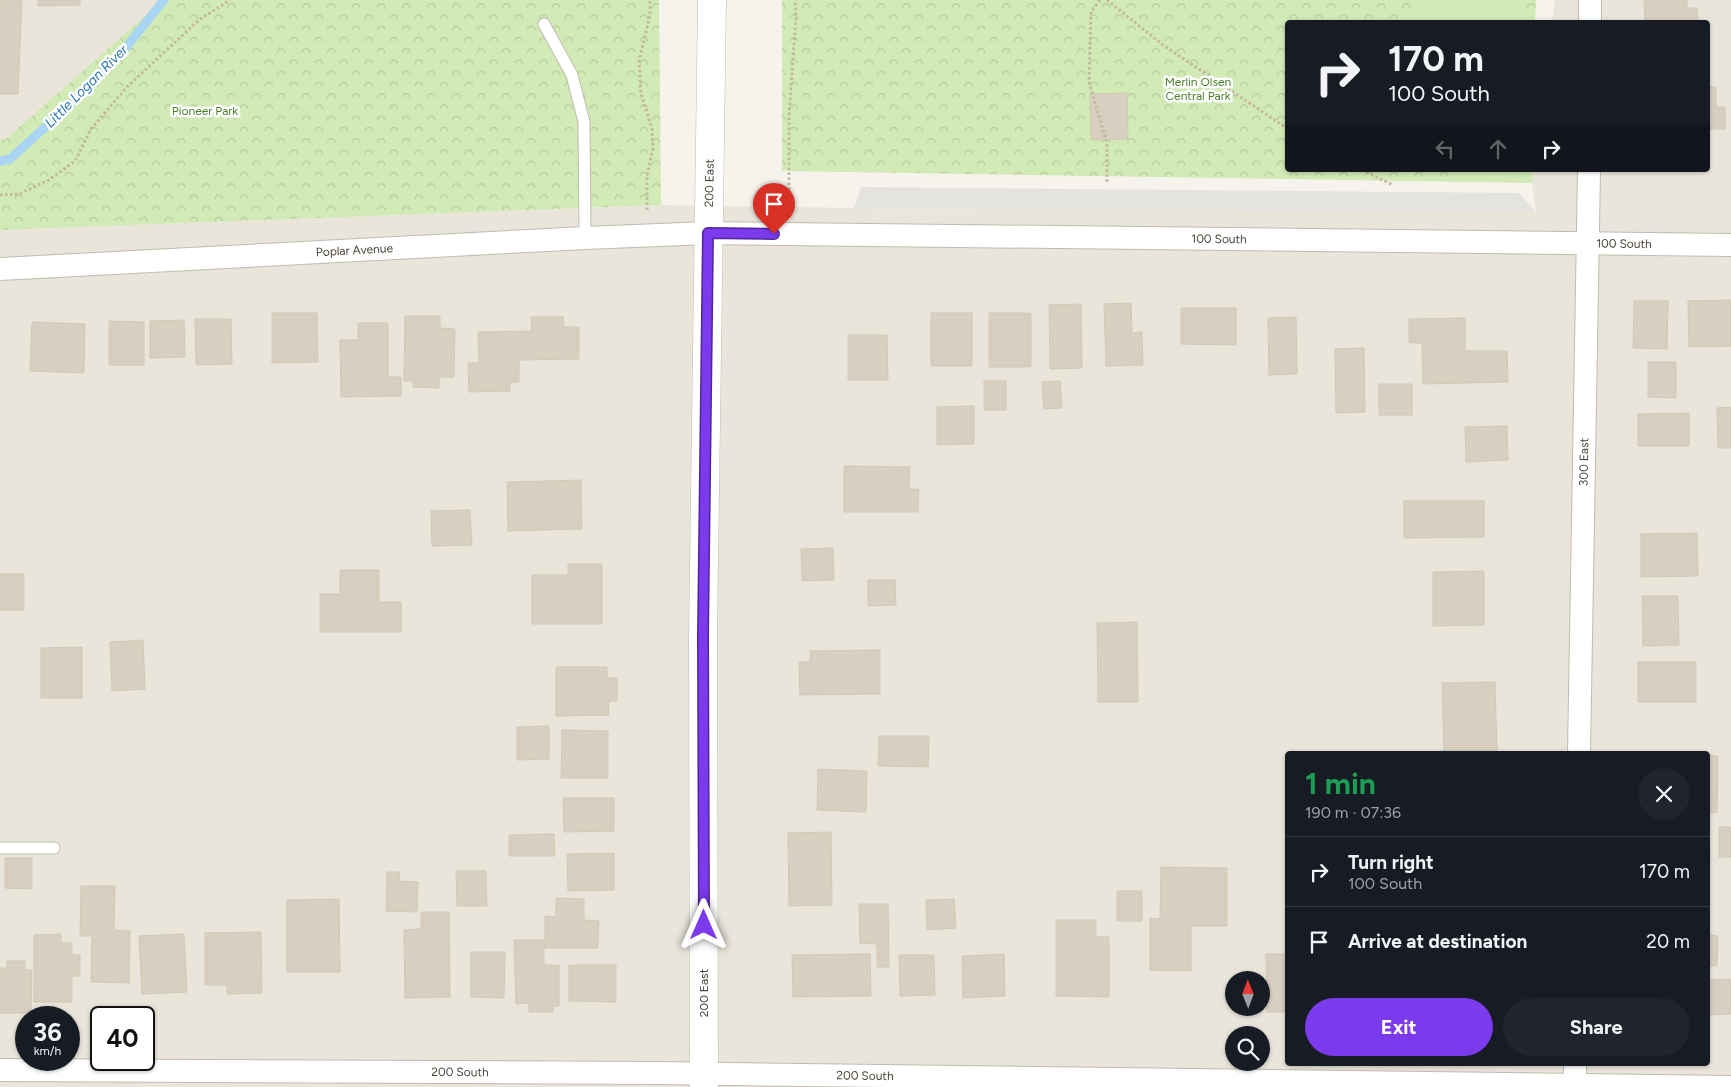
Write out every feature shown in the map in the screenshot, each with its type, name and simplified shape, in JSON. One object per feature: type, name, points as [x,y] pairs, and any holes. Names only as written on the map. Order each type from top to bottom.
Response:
[{"type":"street","name":"200 East","points":[[704,1080],[703,635],[712,0]]},
{"type":"street","points":[[1590,0],[1590,20]]},
{"type":"street","name":"300 East","points":[[1579,751],[1589,172]]},
{"type":"street","name":"Poplar Avenue","points":[[0,270],[708,233]]},
{"type":"street","name":"100 South","points":[[708,233],[1731,245]]},
{"type":"street","name":"200 South","points":[[0,1070],[704,1080],[1575,1079],[1731,1086]]},
{"type":"lane","points":[[544,24],[572,74],[584,122],[585,238]]},
{"type":"lane","points":[[0,848],[54,848]]},
{"type":"path","points":[[0,195],[19,194],[49,180],[75,161],[91,129],[127,87],[199,20],[230,0]]},
{"type":"path","points":[[647,210],[647,176],[653,148],[652,129],[641,94],[640,61],[650,15],[650,0]]},
{"type":"path","points":[[789,195],[789,116],[796,16],[795,0]]},
{"type":"path","points":[[1100,0],[1090,12],[1089,82],[1107,143],[1107,183]]},
{"type":"path","points":[[1107,0],[1163,45],[1285,127]]},
{"type":"path","points":[[1366,172],[1393,185]]},
{"type":"shaded area","points":[[0,0],[163,0],[6,140],[0,140]]},
{"type":"shaded area","points":[[1555,0],[1731,0],[1731,1087],[0,1087],[0,230],[661,205],[1536,212],[1532,183],[1534,172],[1710,172],[1710,20],[1552,20]]},
{"type":"shaded area","points":[[861,187],[1519,193],[1536,212],[854,208]]},
{"type":"green space","name":"Pioneer Park","points":[[163,0],[659,0],[661,205],[0,230],[0,140],[6,139]]},
{"type":"green space","name":"Merlin Olsen Central Park","points":[[782,0],[1536,0],[1535,20],[1285,20],[1285,172],[1533,172],[1532,183],[782,171]]},
{"type":"green space","points":[[1411,0],[1523,0],[1523,19],[1411,20]]},
{"type":"green space","points":[[1452,172],[1526,172],[1526,180],[1452,179]]},
{"type":"building","points":[[0,0],[22,0],[18,94],[0,94]]},
{"type":"building","points":[[38,0],[80,0],[80,5],[38,6]]},
{"type":"building","points":[[1644,0],[1687,0],[1687,8],[1697,8],[1698,20],[1645,20]]},
{"type":"building","points":[[1710,87],[1716,87],[1716,107],[1725,107],[1725,129],[1710,129]]},
{"type":"building","points":[[1127,93],[1128,139],[1091,140],[1090,94]]},
{"type":"building","points":[[1731,300],[1731,346],[1689,347],[1688,301]]},
{"type":"building","points":[[1634,301],[1668,301],[1667,349],[1633,348]]},
{"type":"building","points":[[1131,303],[1132,333],[1142,332],[1143,365],[1106,366],[1104,304]]},
{"type":"building","points":[[1081,304],[1082,368],[1050,369],[1049,305]]},
{"type":"building","points":[[1181,308],[1236,308],[1236,345],[1181,344]]},
{"type":"building","points":[[272,313],[317,313],[318,362],[272,363]]},
{"type":"building","points":[[931,313],[972,313],[972,366],[931,366]]},
{"type":"building","points":[[989,313],[1031,313],[1031,367],[989,367]]},
{"type":"building","points":[[405,316],[440,316],[440,328],[455,329],[454,377],[439,377],[439,388],[413,387],[413,381],[404,381]]},
{"type":"building","points":[[531,317],[563,317],[564,327],[579,327],[579,359],[519,360],[519,382],[510,382],[510,391],[469,392],[468,363],[479,363],[478,332],[532,331]]},
{"type":"building","points":[[1296,317],[1297,374],[1269,375],[1268,318]]},
{"type":"building","points":[[1465,318],[1465,351],[1507,351],[1508,382],[1423,384],[1422,343],[1409,343],[1409,319]]},
{"type":"building","points":[[195,319],[231,319],[232,364],[196,365]]},
{"type":"building","points":[[184,320],[185,357],[150,358],[150,321]]},
{"type":"building","points":[[109,321],[144,322],[144,365],[109,365]]},
{"type":"building","points":[[32,322],[85,324],[84,373],[30,371]]},
{"type":"building","points":[[358,323],[388,323],[388,377],[401,377],[401,396],[341,397],[340,340],[358,340]]},
{"type":"building","points":[[848,335],[887,335],[888,380],[848,380]]},
{"type":"building","points":[[1364,348],[1365,412],[1336,413],[1335,349]]},
{"type":"building","points":[[1648,362],[1676,362],[1676,398],[1648,397]]},
{"type":"building","points":[[984,381],[1006,381],[1006,410],[984,410]]},
{"type":"building","points":[[1060,381],[1062,408],[1044,409],[1042,382]]},
{"type":"building","points":[[1379,384],[1412,384],[1412,415],[1379,415]]},
{"type":"building","points":[[974,406],[974,444],[937,445],[937,407]]},
{"type":"building","points":[[1731,407],[1731,448],[1718,448],[1717,408]]},
{"type":"building","points":[[1689,413],[1689,446],[1638,446],[1638,414]]},
{"type":"building","points":[[1507,426],[1508,460],[1466,462],[1465,427]]},
{"type":"building","points":[[844,466],[910,467],[909,489],[919,489],[918,512],[844,512]]},
{"type":"building","points":[[581,480],[582,529],[508,531],[507,482]]},
{"type":"building","points":[[1404,501],[1484,501],[1484,537],[1404,538]]},
{"type":"building","points":[[470,510],[472,545],[432,546],[431,511]]},
{"type":"building","points":[[1697,533],[1698,576],[1641,577],[1641,534]]},
{"type":"building","points":[[833,548],[834,580],[802,581],[801,549]]},
{"type":"building","points":[[568,564],[602,564],[602,624],[532,624],[532,575],[568,575]]},
{"type":"building","points":[[340,570],[379,570],[379,602],[401,602],[401,632],[320,632],[320,594],[340,594]]},
{"type":"building","points":[[1484,571],[1484,625],[1433,626],[1433,572]]},
{"type":"building","points":[[0,574],[24,574],[24,610],[0,610]]},
{"type":"building","points":[[868,580],[895,580],[896,605],[868,606]]},
{"type":"building","points":[[1642,596],[1678,596],[1679,645],[1643,646]]},
{"type":"building","points":[[1137,622],[1138,702],[1098,702],[1097,623]]},
{"type":"building","points":[[143,640],[145,689],[112,691],[110,642]]},
{"type":"building","points":[[82,647],[82,698],[41,698],[41,648]]},
{"type":"building","points":[[880,650],[880,694],[800,695],[799,662],[810,662],[810,651]]},
{"type":"building","points":[[1638,662],[1696,662],[1696,702],[1638,702]]},
{"type":"building","points":[[556,667],[607,667],[607,678],[617,678],[617,701],[608,701],[609,715],[556,716]]},
{"type":"building","points":[[1495,682],[1497,751],[1444,751],[1442,683]]},
{"type":"building","points":[[549,726],[549,759],[517,760],[517,727]]},
{"type":"building","points":[[562,730],[608,731],[608,778],[561,778]]},
{"type":"building","points":[[879,736],[929,736],[928,767],[878,766]]},
{"type":"building","points":[[1710,755],[1718,756],[1717,813],[1710,812]]},
{"type":"building","points":[[818,769],[867,771],[866,812],[817,810]]},
{"type":"building","points":[[563,798],[614,798],[614,831],[564,832]]},
{"type":"building","points":[[1719,827],[1731,827],[1731,857],[1719,857]]},
{"type":"building","points":[[831,832],[832,905],[789,906],[788,833]]},
{"type":"building","points":[[554,834],[555,856],[509,856],[509,835]]},
{"type":"building","points":[[614,853],[614,890],[568,891],[567,854]]},
{"type":"building","points":[[5,858],[32,858],[32,889],[5,888]]},
{"type":"building","points":[[1161,867],[1227,868],[1227,926],[1191,926],[1191,971],[1150,970],[1150,918],[1160,919]]},
{"type":"building","points":[[456,871],[486,871],[487,906],[457,906]]},
{"type":"building","points":[[387,872],[400,872],[399,881],[418,882],[417,912],[386,911]]},
{"type":"building","points":[[81,886],[115,886],[114,930],[130,931],[129,983],[91,982],[92,936],[80,936]]},
{"type":"building","points":[[1117,891],[1142,891],[1142,921],[1117,921]]},
{"type":"building","points":[[556,898],[584,899],[584,920],[599,921],[598,948],[545,948],[545,916],[556,917]]},
{"type":"building","points":[[339,899],[340,972],[287,972],[287,900]]},
{"type":"building","points":[[954,899],[956,928],[927,930],[926,900]]},
{"type":"building","points":[[859,904],[888,904],[889,967],[877,967],[877,944],[860,943]]},
{"type":"building","points":[[421,912],[449,912],[450,997],[405,998],[404,930],[421,929]]},
{"type":"building","points":[[1056,920],[1096,920],[1096,937],[1109,937],[1109,997],[1056,996]]},
{"type":"building","points":[[261,932],[262,993],[227,994],[227,985],[205,985],[205,933]]},
{"type":"building","points":[[61,934],[61,943],[72,943],[72,955],[80,955],[80,976],[72,976],[72,1002],[34,1002],[34,935]]},
{"type":"building","points":[[184,934],[187,992],[142,994],[139,936]]},
{"type":"building","points":[[1710,935],[1718,936],[1717,966],[1710,966]]},
{"type":"building","points":[[514,940],[544,940],[544,965],[559,965],[559,1006],[553,1006],[553,1012],[529,1012],[529,1003],[516,1004]]},
{"type":"building","points":[[471,952],[505,952],[504,998],[471,997]]},
{"type":"building","points":[[870,954],[871,996],[793,997],[792,955]]},
{"type":"building","points":[[1004,954],[1005,996],[963,998],[962,956]]},
{"type":"building","points":[[1266,954],[1285,954],[1285,1012],[1270,1012],[1270,971],[1266,971]]},
{"type":"building","points":[[899,955],[934,955],[935,995],[900,996]]},
{"type":"building","points":[[7,961],[25,961],[25,970],[32,970],[31,1006],[15,1006],[15,1013],[0,1013],[0,968],[7,968]]},
{"type":"building","points":[[569,965],[616,965],[616,1002],[569,1001]]},
{"type":"building","points":[[1731,979],[1731,1014],[1710,1015],[1710,980]]},
{"type":"waterway","name":"Little Logan River","points":[[0,161],[10,159],[75,100],[123,51],[164,0]]},
{"type":"route","points":[[704,925],[703,635],[708,233],[774,234]]}]
